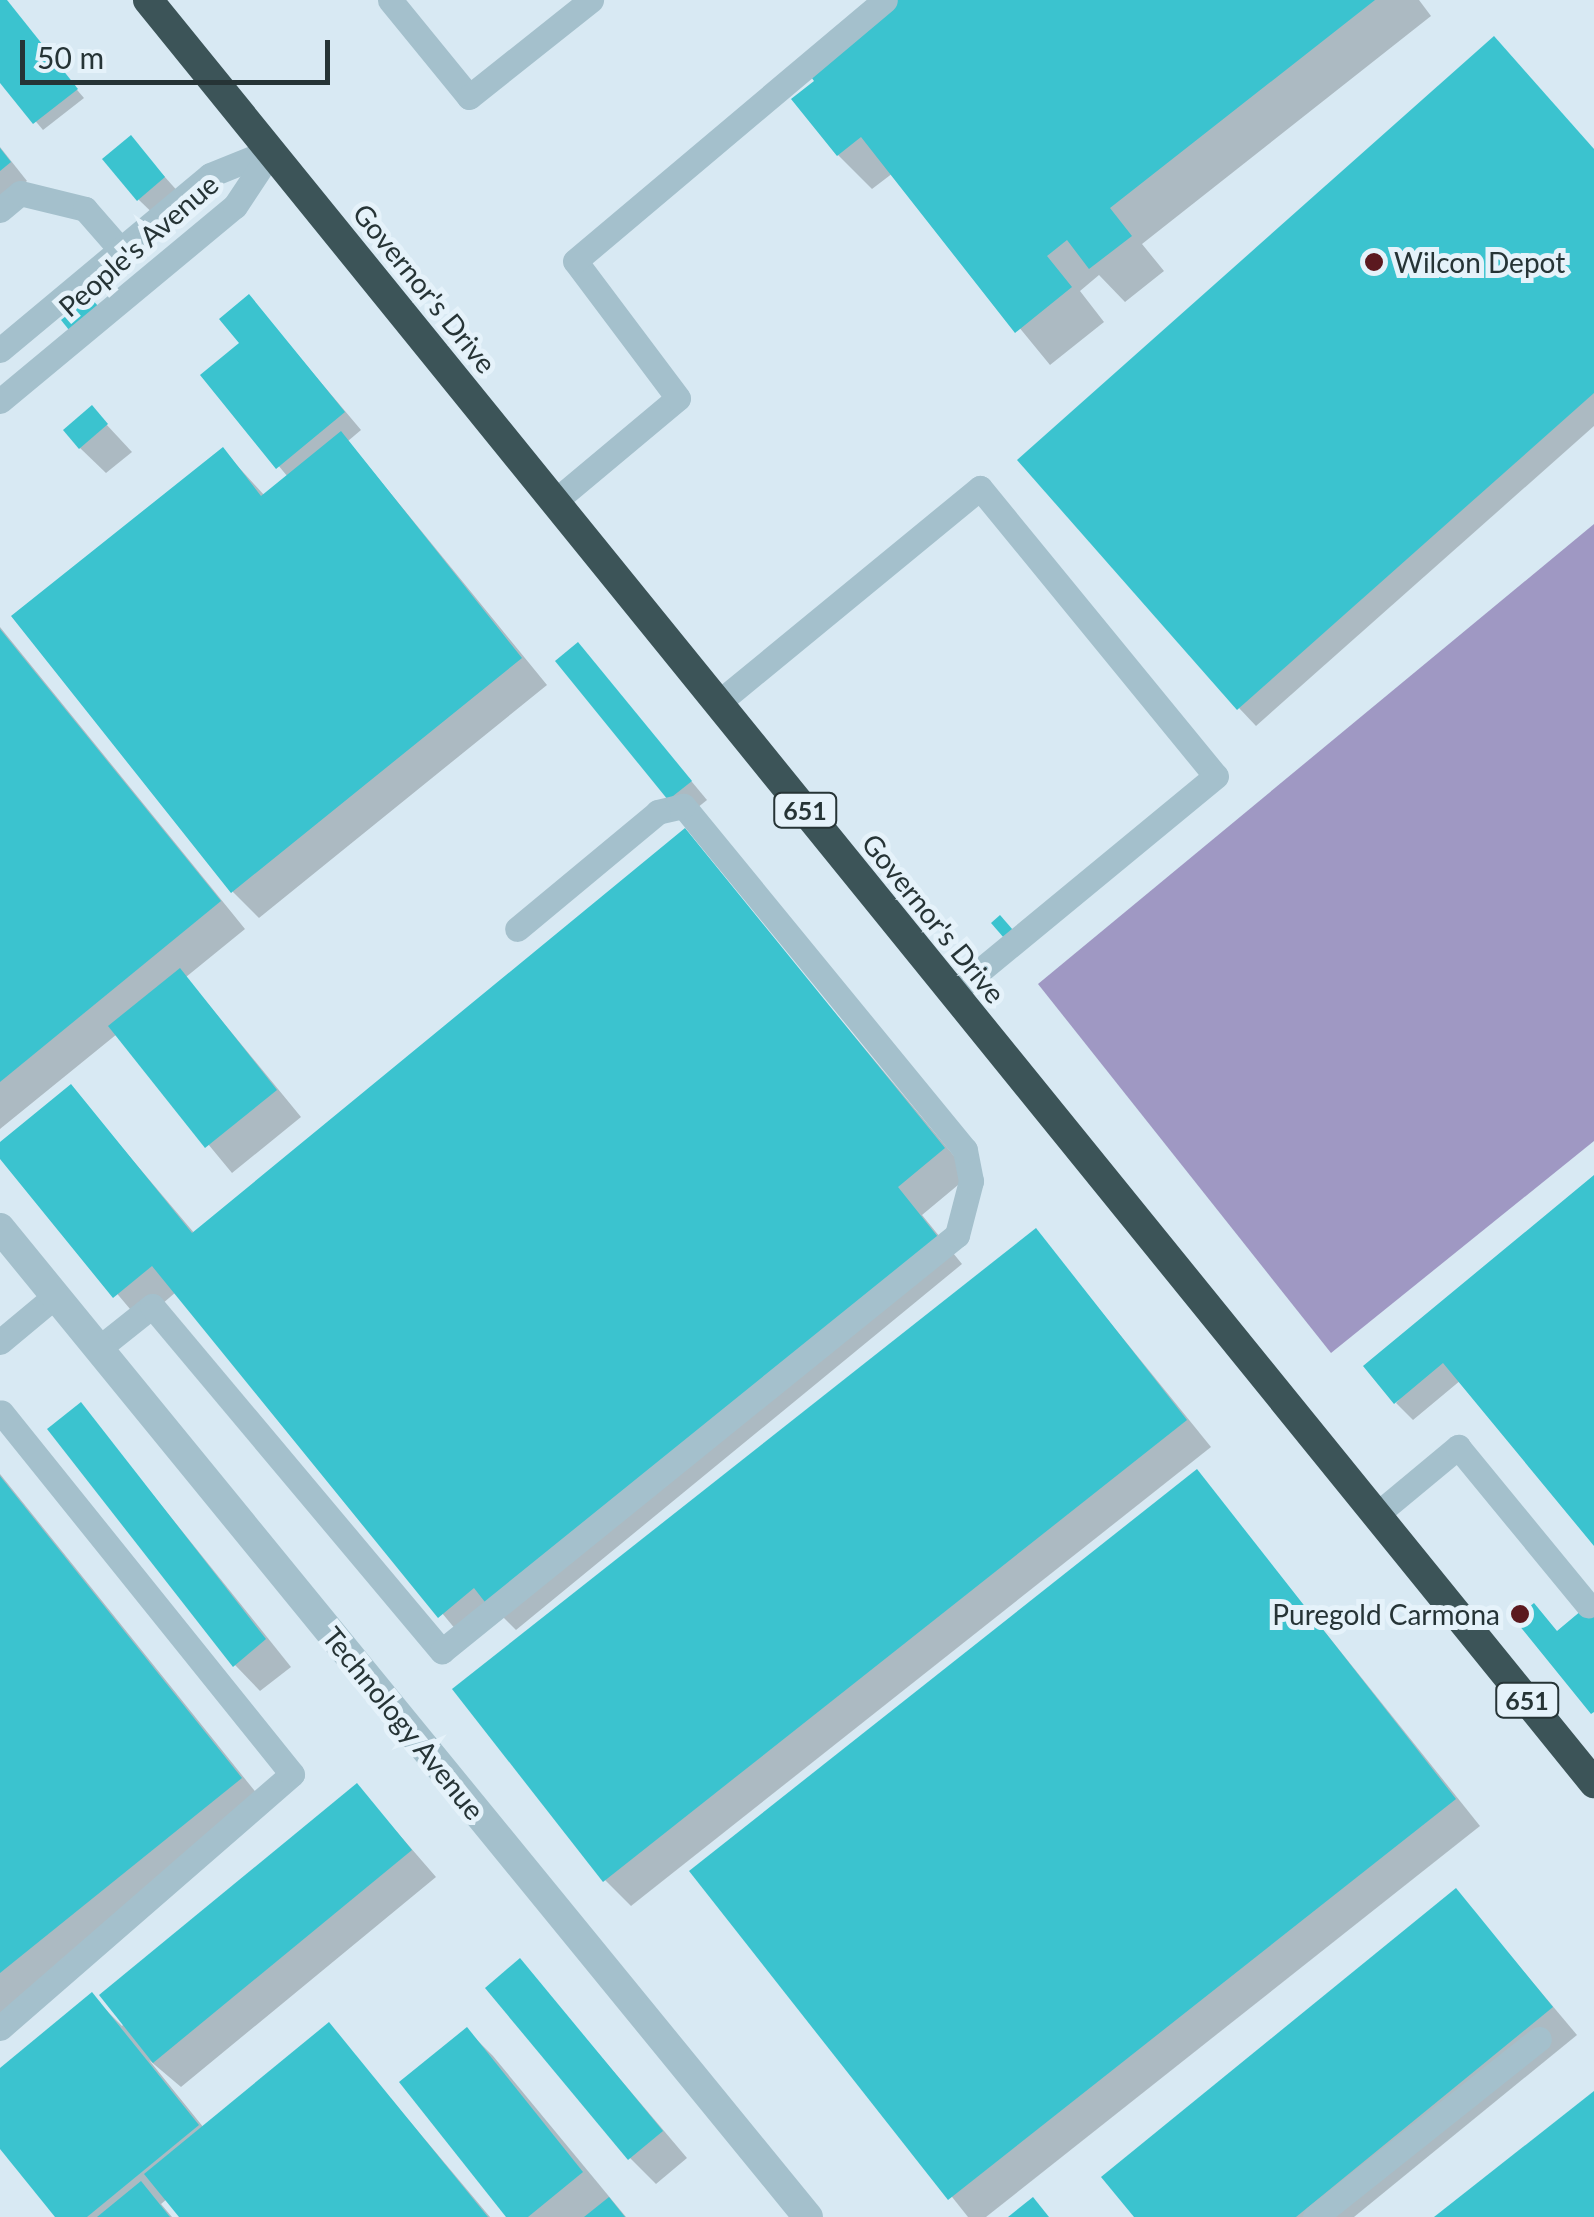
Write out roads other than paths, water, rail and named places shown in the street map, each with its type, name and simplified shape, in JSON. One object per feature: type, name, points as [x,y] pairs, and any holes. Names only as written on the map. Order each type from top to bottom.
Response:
[{"type":"highway","name":"Governor's Drive","points":[[148,0],[1594,1783]]},
{"type":"street","name":"Technology Avenue","points":[[0,1228],[808,2217]]},
{"type":"lane","points":[[390,0],[469,98],[591,0]]},
{"type":"lane","points":[[554,501],[678,398],[575,261],[885,0]]},
{"type":"lane","name":"People's Avenue","points":[[0,350],[210,175],[272,150]]},
{"type":"lane","name":"People's Avenue","points":[[0,401],[235,206],[272,150]]},
{"type":"lane","points":[[0,210],[20,193],[85,209],[120,249]]},
{"type":"lane","points":[[718,703],[980,488],[1216,776],[953,993]]},
{"type":"lane","points":[[98,1349],[152,1306],[442,1651],[957,1235],[971,1182],[965,1150],[682,806],[658,812],[516,929]]},
{"type":"lane","points":[[0,1342],[55,1296]]},
{"type":"lane","points":[[0,2028],[292,1774],[1,1412]]},
{"type":"lane","points":[[1376,1515],[1458,1447],[1588,1605]]},
{"type":"lane","points":[[1315,2217],[1538,2039]]},
{"type":"place","name":"Wilcon Depot","points":[[1374,262]]},
{"type":"place","name":"Puregold Carmona","points":[[1520,1614]]}]
